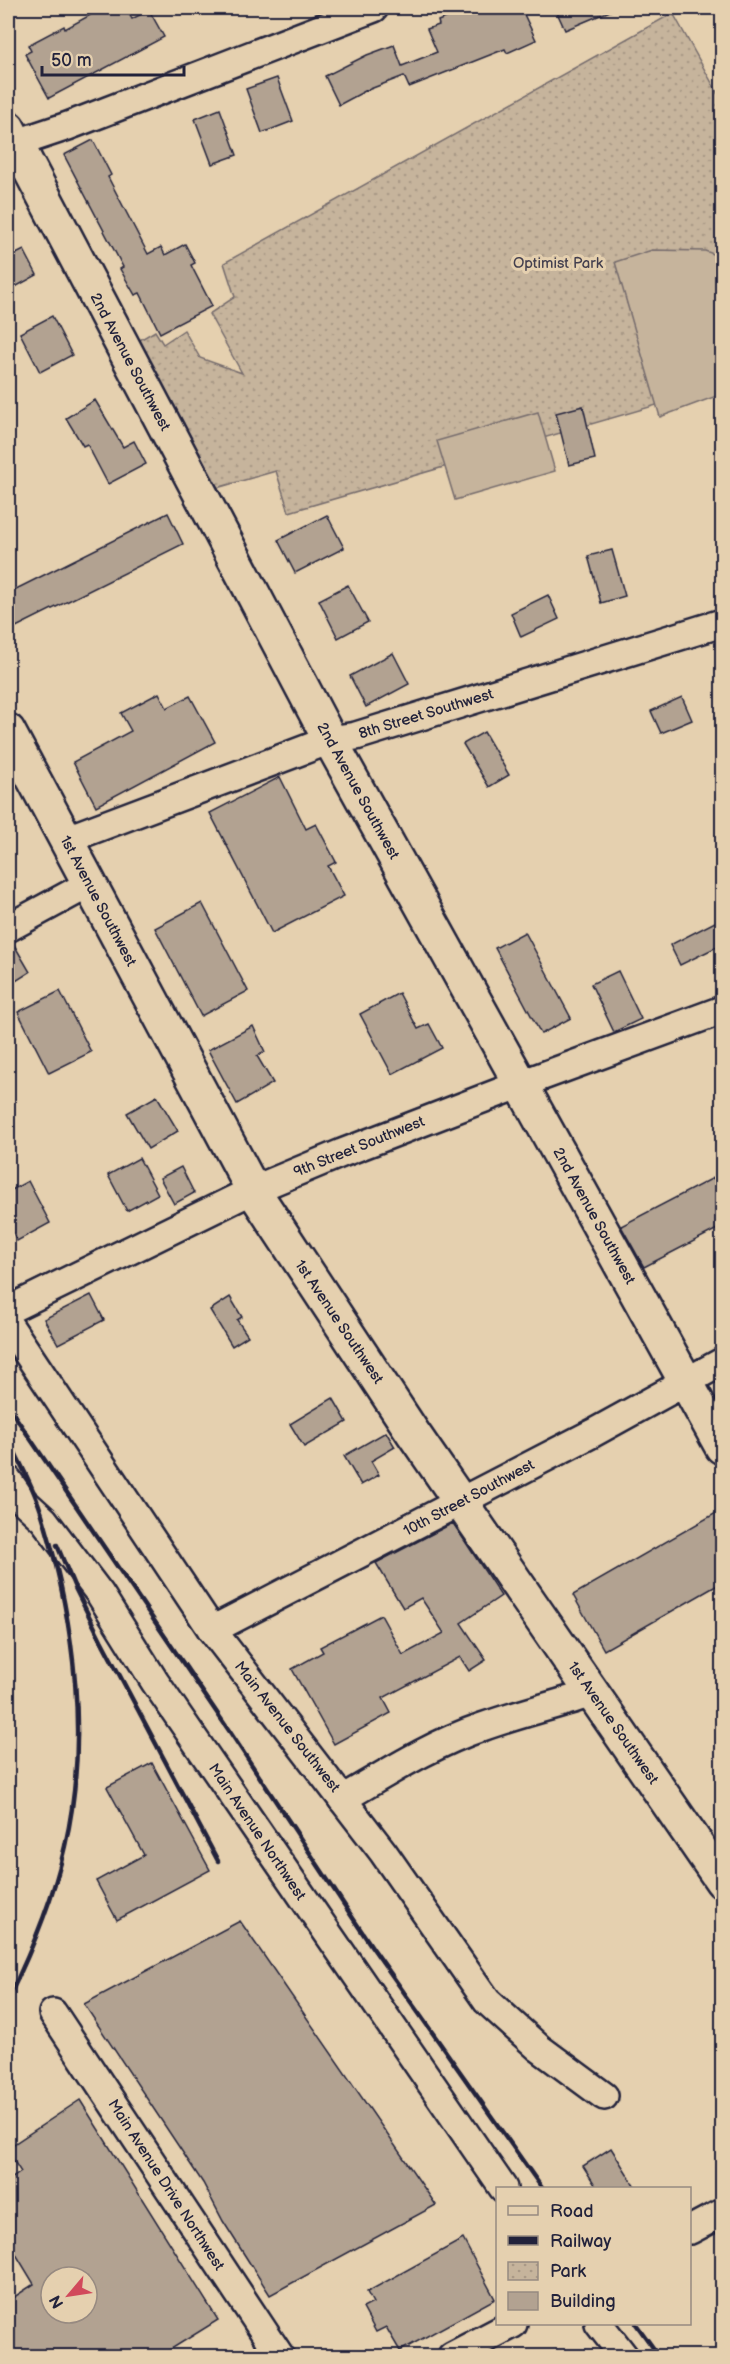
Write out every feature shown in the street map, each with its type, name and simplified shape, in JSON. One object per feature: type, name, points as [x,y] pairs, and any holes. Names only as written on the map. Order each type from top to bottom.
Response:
[{"type":"main road","name":"2nd Avenue Southwest","points":[[10,139],[330,740],[723,1447]]},
{"type":"main road","name":"1st Avenue Southwest","points":[[8,731],[253,1190],[320,1294],[460,1501],[723,1881]]},
{"type":"street","points":[[10,139],[68,126],[374,8]]},
{"type":"street","name":"8th Street Southwest","points":[[65,840],[330,740],[356,736],[723,623]]},
{"type":"street","points":[[8,928],[89,884]]},
{"type":"street","name":"9th Street Southwest","points":[[8,1310],[253,1190],[521,1084],[723,1010]]},
{"type":"street","name":"Main Avenue Southwest","points":[[8,1324],[212,1630],[383,1852],[487,2001],[539,2048],[604,2096]]},
{"type":"street","name":"10th Street Southwest","points":[[212,1630],[593,1433],[723,1362]]},
{"type":"street","name":"Main Avenue Northwest","points":[[8,1480],[21,1499],[44,1520],[100,1594],[168,1702],[501,2187]]},
{"type":"street","points":[[342,1799],[411,1759],[455,1737],[483,1726],[592,1693]]},
{"type":"street","name":"Main Avenue Drive Northwest","points":[[53,2013],[280,2356]]},
{"type":"street","points":[[691,2229],[723,2213]]},
{"type":"street","points":[[452,2356],[511,2325]]},
{"type":"street","points":[[600,2325],[624,2356]]},
{"type":"green space","name":"Optimist Park","points":[[673,13],[722,101],[722,386],[289,512],[276,471],[213,489],[138,341],[155,331],[163,344],[184,330],[200,358],[242,373],[209,314],[235,297],[224,263]]},
{"type":"green space","points":[[652,250],[705,251],[722,257],[722,394],[660,417],[615,262]]},
{"type":"green space","points":[[538,412],[555,471],[455,500],[437,441]]},
{"type":"building","points":[[103,8],[126,8],[132,19],[149,10],[164,37],[49,98],[25,54],[31,51],[28,45],[64,26],[65,29]]},
{"type":"building","points":[[470,8],[521,8],[536,40],[507,53],[505,49],[409,87],[404,76],[365,91],[339,105],[325,76],[367,55],[394,45],[402,66],[437,52],[427,29],[439,25],[438,21]]},
{"type":"building","points":[[555,8],[617,8],[565,30]]},
{"type":"building","points":[[277,78],[293,121],[262,133],[246,89]]},
{"type":"building","points":[[220,109],[237,155],[212,164],[195,119]]},
{"type":"building","points":[[93,140],[111,175],[108,177],[148,254],[161,247],[165,255],[185,244],[195,263],[191,265],[212,306],[160,333],[140,293],[135,295],[120,269],[123,267],[64,155]]},
{"type":"building","points":[[24,250],[37,275],[8,291],[8,258]]},
{"type":"building","points":[[52,316],[72,355],[40,372],[20,333]]},
{"type":"building","points":[[95,400],[123,447],[134,441],[146,464],[108,484],[87,444],[83,446],[66,418]]},
{"type":"building","points":[[583,406],[595,459],[569,465],[556,413]]},
{"type":"building","points":[[168,513],[183,544],[8,631],[8,593]]},
{"type":"building","points":[[327,515],[344,548],[295,573],[278,540]]},
{"type":"building","points":[[612,550],[625,596],[601,603],[588,556]]},
{"type":"building","points":[[348,585],[368,622],[338,638],[319,600]]},
{"type":"building","points":[[548,595],[559,619],[521,637],[511,613]]},
{"type":"building","points":[[393,653],[409,684],[366,707],[350,676]]},
{"type":"building","points":[[159,693],[167,708],[190,696],[215,742],[96,806],[73,762],[131,731],[121,713]]},
{"type":"building","points":[[682,697],[692,720],[661,733],[651,711]]},
{"type":"building","points":[[484,732],[509,775],[489,787],[463,744]]},
{"type":"building","points":[[280,777],[306,829],[316,824],[336,862],[328,866],[344,896],[272,933],[210,813]]},
{"type":"building","points":[[202,903],[248,991],[201,1016],[155,928]]},
{"type":"building","points":[[715,922],[723,938],[723,944],[680,965],[670,945]]},
{"type":"building","points":[[525,932],[571,1018],[541,1034],[495,948]]},
{"type":"building","points":[[13,943],[30,972],[8,986],[8,944]]},
{"type":"building","points":[[618,971],[641,1019],[614,1032],[591,984]]},
{"type":"building","points":[[60,991],[91,1052],[49,1073],[18,1012]]},
{"type":"building","points":[[399,993],[418,1029],[429,1024],[442,1048],[392,1074],[360,1014]]},
{"type":"building","points":[[253,1026],[265,1052],[257,1056],[273,1083],[237,1104],[208,1050]]},
{"type":"building","points":[[157,1096],[178,1131],[148,1149],[127,1113]]},
{"type":"building","points":[[139,1158],[158,1194],[127,1211],[108,1175]]},
{"type":"building","points":[[181,1167],[194,1193],[174,1204],[160,1178]]},
{"type":"building","points":[[717,1176],[723,1188],[723,1226],[644,1267],[621,1226]]},
{"type":"building","points":[[28,1181],[50,1223],[17,1241],[8,1222],[8,1192]]},
{"type":"building","points":[[91,1295],[104,1320],[58,1344],[44,1319]]},
{"type":"building","points":[[230,1297],[242,1317],[237,1320],[248,1336],[232,1346],[210,1310]]},
{"type":"building","points":[[333,1398],[347,1422],[304,1447],[290,1424]]},
{"type":"building","points":[[386,1432],[395,1447],[371,1461],[379,1475],[361,1485],[344,1456]]},
{"type":"building","points":[[723,1509],[723,1582],[604,1650],[573,1595]]},
{"type":"building","points":[[453,1523],[501,1596],[461,1623],[486,1660],[469,1671],[460,1657],[383,1698],[391,1713],[334,1744],[292,1669],[323,1652],[320,1647],[381,1615],[403,1655],[444,1633],[421,1598],[403,1608],[376,1563]]},
{"type":"building","points":[[152,1763],[210,1870],[117,1920],[96,1881],[144,1855],[107,1787]]},
{"type":"building","points":[[240,1921],[436,2205],[270,2295],[223,2221],[203,2183],[84,2004]]},
{"type":"building","points":[[80,2100],[218,2320],[160,2356],[8,2356],[8,2301],[34,2284],[8,2241],[8,2181],[21,2172],[8,2152],[8,2148]]},
{"type":"building","points":[[611,2148],[635,2187],[596,2187],[583,2166]]},
{"type":"building","points":[[463,2239],[495,2299],[400,2351],[386,2327],[376,2332],[363,2308],[373,2303],[367,2292]]},
{"type":"railway","points":[[8,1406],[230,1732],[372,1947],[541,2187]]},
{"type":"railway","points":[[8,1438],[37,1500],[55,1560],[71,1641],[77,1724],[72,1806],[60,1866],[41,1924],[8,1999]]},
{"type":"railway","points":[[57,1545],[101,1640],[218,1861]]},
{"type":"railway","points":[[637,2325],[659,2356]]}]
